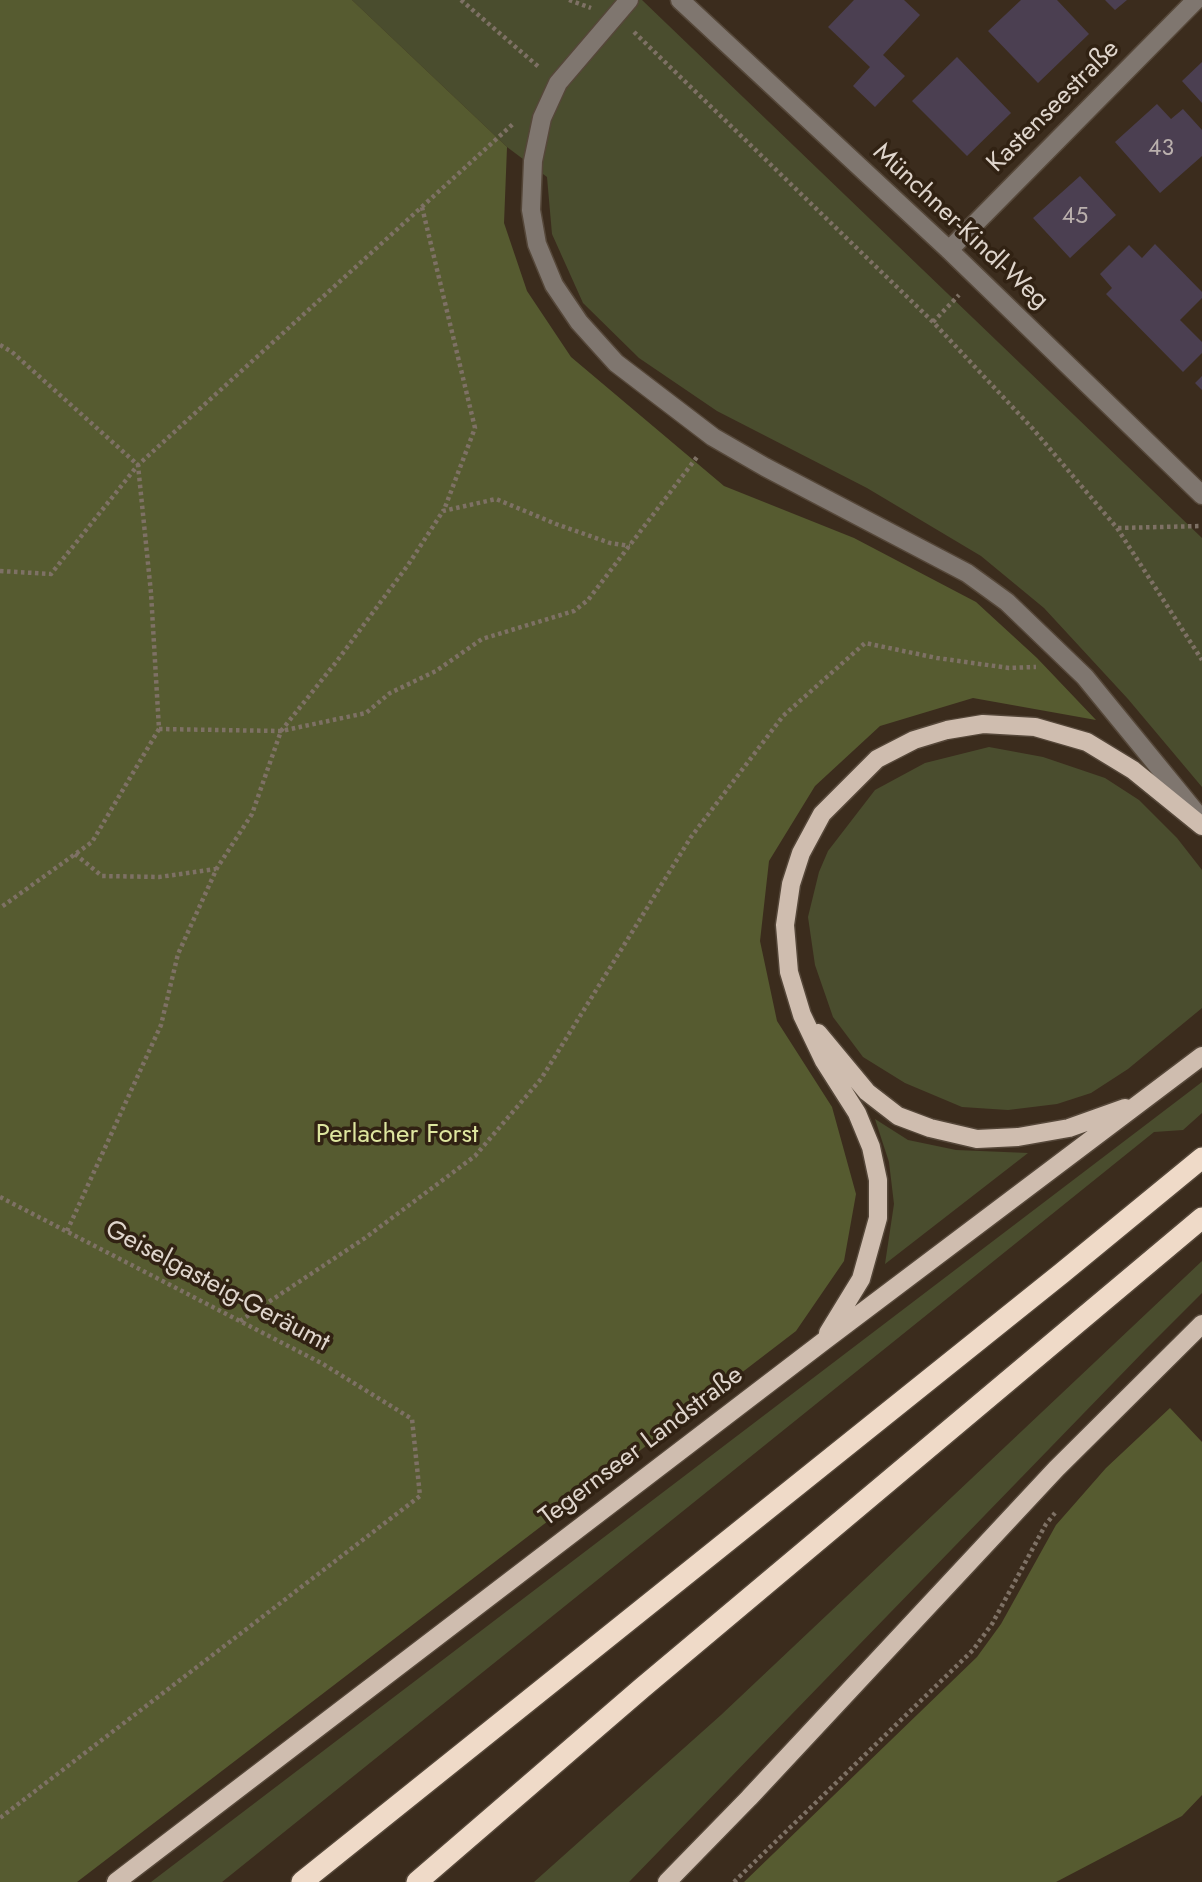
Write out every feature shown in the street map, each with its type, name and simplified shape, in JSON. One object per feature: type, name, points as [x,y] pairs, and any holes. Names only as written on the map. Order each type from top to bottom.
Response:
[{"type":"highway","points":[[302,1882],[1202,1158]]},
{"type":"highway","points":[[417,1882],[653,1679],[1202,1218]]},
{"type":"main road","points":[[824,1341],[861,1279],[878,1218],[878,1180],[871,1147],[857,1113],[824,1061],[802,1015],[789,972],[785,925],[791,884],[801,853],[822,814],[846,787],[877,759],[914,740],[947,730],[983,724],[1035,727],[1087,742],[1133,770],[1202,826]]},
{"type":"main road","points":[[802,1015],[867,1092],[898,1116],[930,1128],[978,1139],[1018,1137],[1069,1128],[1143,1102]]},
{"type":"main road","name":"Tegernseer Landstraße","points":[[116,1882],[1202,1056]]},
{"type":"main road","points":[[667,1882],[749,1798],[1046,1479],[1202,1324]]},
{"type":"street","points":[[629,0],[558,83],[542,118],[533,161],[531,210],[537,244],[554,285],[579,322],[616,363],[713,437],[967,572],[1007,602],[1073,666],[1202,820]]},
{"type":"street","name":"Münchner-Kindl-Weg","points":[[680,0],[949,250],[1202,495]]},
{"type":"street","name":"Kastenseestraße","points":[[949,250],[1196,0]]},
{"type":"path","points":[[461,0],[558,83]]},
{"type":"path","points":[[615,16],[933,321],[1033,429],[1117,528],[1202,660]]},
{"type":"path","points":[[0,571],[51,574],[138,465],[519,118]]},
{"type":"path","points":[[67,1231],[160,1026],[178,954],[217,869],[251,814],[281,731],[408,565],[443,511],[475,428],[422,207]]},
{"type":"path","points":[[933,321],[977,277]]},
{"type":"path","points":[[0,345],[12,352],[138,465],[151,593],[159,729],[92,842],[0,908]]},
{"type":"path","points":[[159,729],[281,731],[366,713],[390,693],[436,671],[482,639],[574,611],[588,600],[713,437]]},
{"type":"path","points":[[443,511],[496,499],[610,543],[630,546]]},
{"type":"path","points":[[1117,528],[1202,526]]},
{"type":"path","points":[[240,1321],[365,1238],[475,1156],[541,1079],[691,837],[783,716],[865,643],[937,658],[1009,668],[1073,666]]},
{"type":"path","points":[[75,854],[102,876],[159,877],[217,869]]},
{"type":"path","name":"Geiselgasteig-Geräumt","points":[[0,1197],[323,1364],[412,1419],[420,1496],[0,1818]]},
{"type":"path","points":[[734,1882],[973,1650],[992,1624],[1046,1524],[1063,1503]]},
{"type":"green space","name":"Perlacher Forst","points":[[0,0],[352,0],[507,147],[504,223],[527,291],[571,357],[724,486],[854,538],[976,602],[1037,658],[1096,720],[973,698],[880,726],[815,786],[769,861],[760,941],[777,1021],[832,1107],[856,1194],[844,1261],[796,1331],[77,1882],[0,1882]]},
{"type":"green space","points":[[352,0],[642,0],[1202,538],[1202,787],[1128,699],[1044,608],[981,556],[867,488],[717,411],[639,358],[583,303],[552,234],[547,177],[507,147]]},
{"type":"green space","points":[[989,747],[1043,757],[1105,778],[1139,800],[1177,838],[1202,870],[1202,1008],[1128,1069],[1091,1093],[1057,1104],[1008,1110],[962,1107],[905,1083],[863,1057],[833,1017],[815,965],[808,917],[819,872],[828,851],[875,790],[925,763]]},
{"type":"green space","points":[[1202,1082],[1202,1113],[1183,1130],[1154,1132],[222,1882],[151,1882]]},
{"type":"green space","points":[[875,1119],[908,1140],[956,1150],[1028,1153],[885,1264],[894,1204],[889,1162]]},
{"type":"green space","points":[[1202,1261],[1202,1293],[629,1882],[534,1882],[721,1715]]},
{"type":"green space","points":[[1170,1408],[1202,1442],[1202,1795],[1182,1816],[1056,1882],[744,1882],[977,1657],[1001,1624],[1056,1525],[1106,1468]]},
{"type":"building","points":[[854,0],[904,0],[920,15],[883,55],[905,76],[875,107],[853,86],[870,67],[828,27]]},
{"type":"building","points":[[1021,0],[1057,0],[1089,34],[1038,83],[988,31]]},
{"type":"building","points":[[1105,0],[1127,0],[1115,10]]},
{"type":"building","points":[[957,57],[1011,113],[967,156],[912,101]]},
{"type":"building","points":[[1202,62],[1202,103],[1182,81]]},
{"type":"building","points":[[1157,104],[1171,119],[1183,109],[1202,130],[1202,156],[1160,193],[1115,142]]},
{"type":"building","points":[[1080,176],[1116,215],[1070,258],[1033,218]]},
{"type":"building","points":[[1155,244],[1202,292],[1202,298],[1180,320],[1202,342],[1202,353],[1183,372],[1106,294],[1112,288],[1100,274],[1129,245],[1142,258]]},
{"type":"building","points":[[1202,376],[1202,390],[1195,383]]}]
